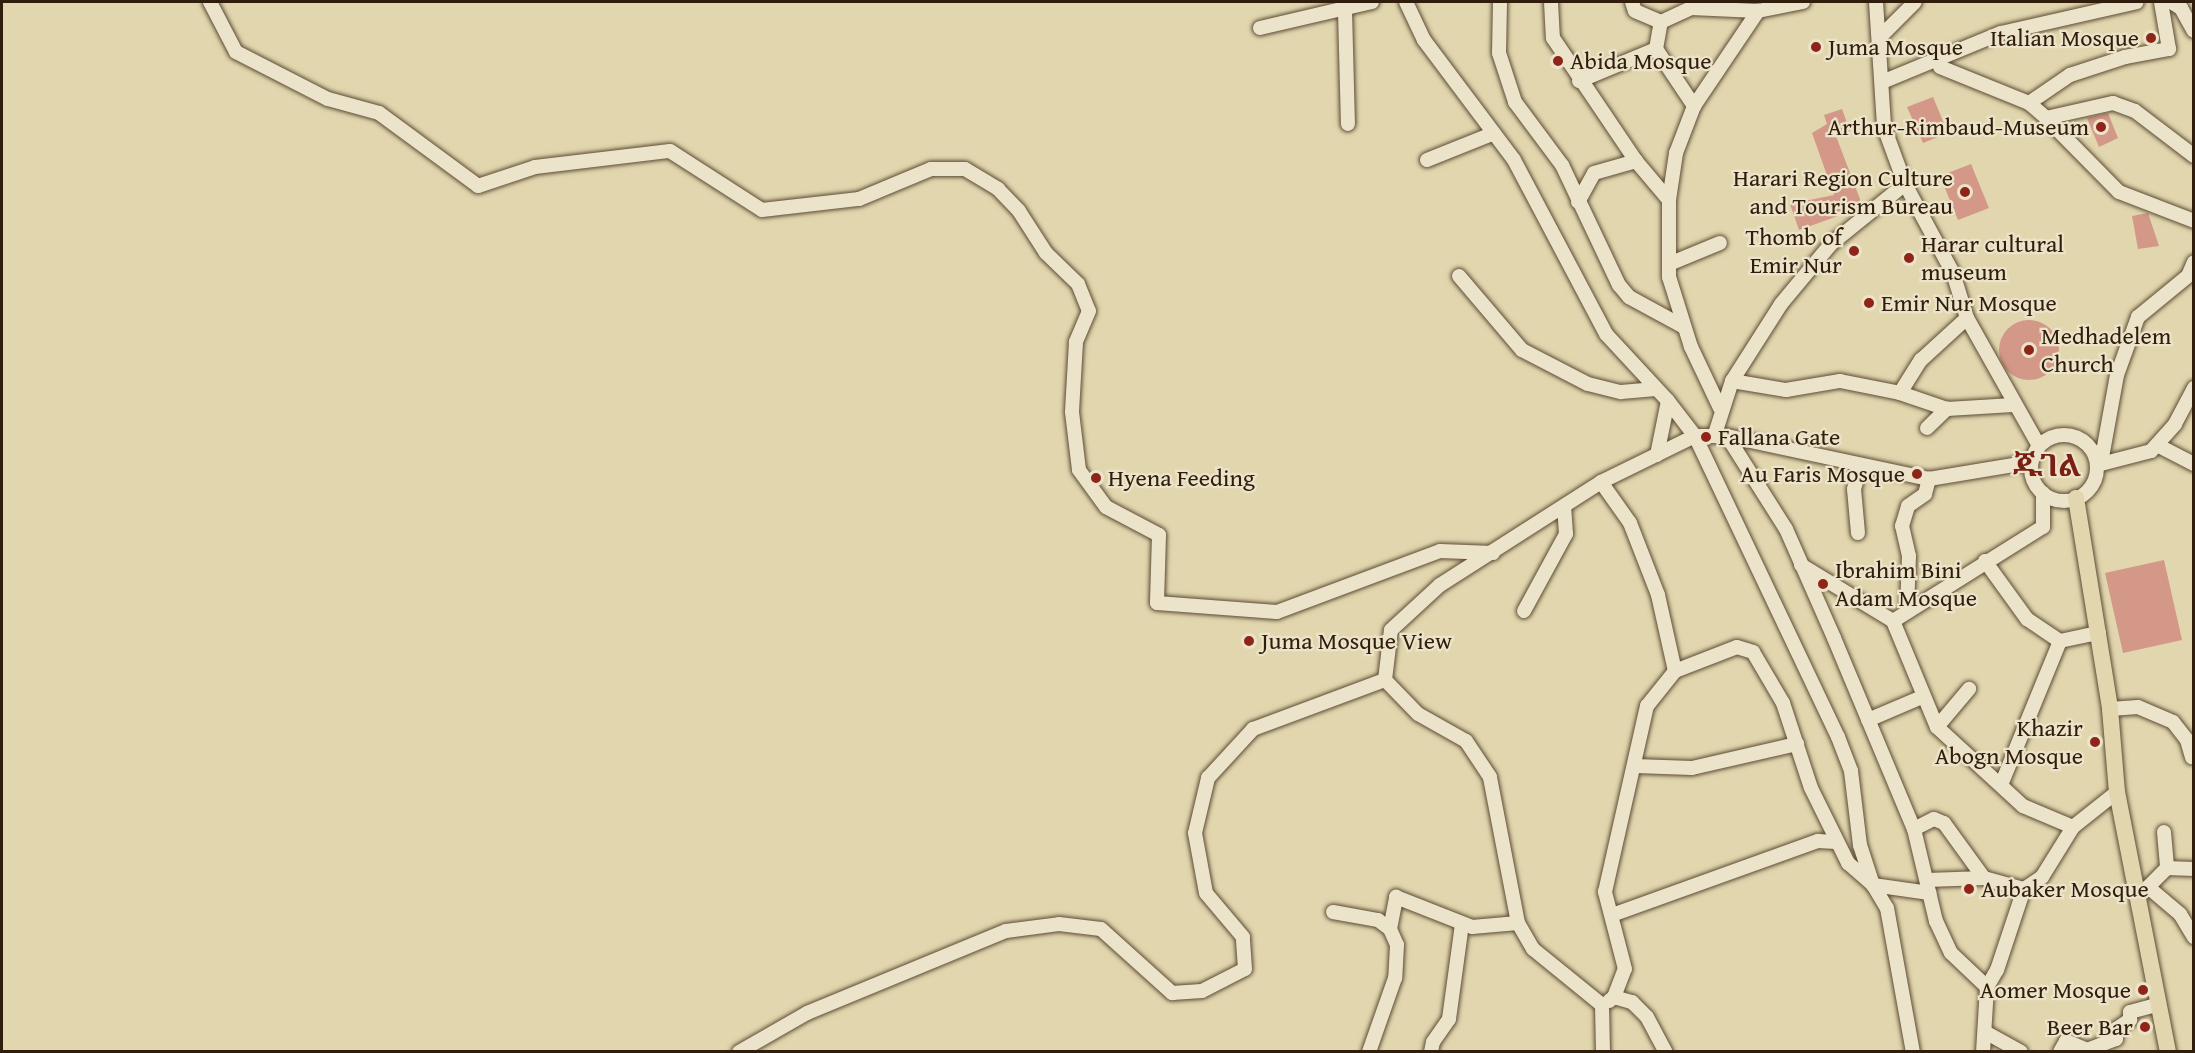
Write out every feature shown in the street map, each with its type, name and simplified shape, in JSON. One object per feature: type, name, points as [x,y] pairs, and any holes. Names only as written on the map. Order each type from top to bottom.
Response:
[{"type":"main road","points":[[2076,498],[2110,709],[2117,792],[2168,1052]]},
{"type":"street","points":[[210,2],[236,52],[328,99],[379,113],[478,186],[534,167],[670,151],[762,210],[859,199],[931,169],[965,169],[998,189],[1019,211],[1046,254],[1078,284],[1089,311],[1076,342],[1072,412],[1079,470],[1106,507],[1159,535],[1157,603],[1277,612],[1440,551],[1493,554]]},
{"type":"street","points":[[1260,28],[1345,11],[1372,2]]},
{"type":"street","points":[[1406,2],[1424,40],[1514,160],[1606,334],[1668,401],[1695,436],[1839,737],[1851,771],[1860,845],[1873,885],[1887,908],[1913,1052]]},
{"type":"street","points":[[1500,2],[1499,53],[1504,77],[1515,102],[1547,139],[1629,297],[1684,327]]},
{"type":"street","points":[[1551,2],[1553,38],[1636,161],[1669,200]]},
{"type":"street","points":[[1632,2],[1635,11],[1661,22],[1691,8],[1758,11],[1803,2]]},
{"type":"street","points":[[1876,2],[1884,127],[1905,184],[1935,234],[1967,318],[2013,405],[2038,446]]},
{"type":"street","points":[[1880,37],[1915,2]]},
{"type":"street","points":[[1882,82],[2001,33],[2102,5],[2137,2]]},
{"type":"street","points":[[2169,2],[2193,31]]},
{"type":"street","points":[[2029,103],[2070,75],[2125,57],[2169,49],[2169,2]]},
{"type":"street","points":[[1345,11],[1348,124]]},
{"type":"street","points":[[1758,11],[1694,106],[1676,153],[1669,200],[1670,264],[1684,327],[1720,408],[1721,435],[1786,529],[1868,720],[1914,829],[1928,886],[1951,953],[1987,987]]},
{"type":"street","points":[[1661,22],[1656,48],[1694,106]]},
{"type":"street","points":[[1580,81],[1656,48]]},
{"type":"street","points":[[1940,67],[2029,103],[2119,192],[2193,221]]},
{"type":"street","points":[[2046,118],[2113,103],[2135,111],[2193,156]]},
{"type":"street","points":[[1427,160],[1494,133]]},
{"type":"street","points":[[1578,202],[1594,173],[1636,161]]},
{"type":"street","points":[[1720,408],[1731,381],[1781,304],[1831,244],[1905,184]]},
{"type":"street","points":[[1670,264],[1720,243]]},
{"type":"street","points":[[2099,464],[2088,445],[2079,439],[2057,435],[2038,446],[2031,462],[2033,479],[2043,493],[2059,500],[2076,498],[2092,485],[2099,464],[2110,423],[2117,375],[2138,317],[2188,276],[2193,262]]},
{"type":"street","points":[[1460,276],[1522,350],[1588,384],[1621,392],[1656,389]]},
{"type":"street","points":[[1900,393],[1921,360],[1967,318]]},
{"type":"street","points":[[1731,381],[1786,390],[1840,381],[1900,393],[1947,409],[2013,405]]},
{"type":"street","points":[[2099,464],[2135,456],[2157,445],[2193,388]]},
{"type":"street","points":[[1658,455],[1668,401]]},
{"type":"street","points":[[1927,428],[1947,409]]},
{"type":"street","points":[[1385,681],[1391,630],[1440,585],[1493,554],[1601,482],[1695,436],[1721,435],[1929,479],[2031,462]]},
{"type":"street","points":[[2157,445],[2193,464]]},
{"type":"street","points":[[1858,533],[1854,489],[1861,465]]},
{"type":"street","points":[[1907,610],[1909,556],[1902,526],[1908,506],[1925,494],[1929,479]]},
{"type":"street","points":[[1601,482],[1630,523],[1658,595],[1675,671]]},
{"type":"street","points":[[1893,621],[1907,610],[1925,604],[1985,561],[2043,527],[2043,493]]},
{"type":"street","points":[[1524,611],[1566,534],[1564,507]]},
{"type":"street","points":[[1985,561],[2027,619],[2060,641],[2099,633]]},
{"type":"street","points":[[1801,565],[1893,621],[1936,727],[2024,806],[2073,827]]},
{"type":"street","points":[[2001,785],[2060,641]]},
{"type":"street","points":[[1602,1005],[1614,997],[1625,969],[1605,892],[1647,706],[1675,671],[1737,646],[1753,652],[1783,703],[1836,842],[1861,880],[1873,885],[1928,886],[1984,878],[2024,889]]},
{"type":"street","points":[[1385,681],[1418,714],[1466,741],[1490,777],[1518,923],[1533,949],[1602,1005],[1603,1052]]},
{"type":"street","points":[[739,1052],[807,1013],[1006,931],[1059,924],[1101,929],[1172,993],[1202,991],[1245,969],[1243,937],[1206,893],[1195,833],[1208,778],[1253,729],[1385,681]]},
{"type":"street","points":[[1936,727],[1970,689]]},
{"type":"street","points":[[1868,720],[1922,697]]},
{"type":"street","points":[[2110,709],[2152,710],[2173,722],[2190,740],[2192,757]]},
{"type":"street","points":[[1635,766],[1692,768],[1797,744]]},
{"type":"street","points":[[1983,1052],[1987,987],[1997,970],[2024,889],[2042,877],[2073,827],[2117,792]]},
{"type":"street","points":[[1914,829],[1934,819],[1944,823],[1984,878]]},
{"type":"street","points":[[2164,832],[2167,868]]},
{"type":"street","points":[[1612,915],[1818,841],[1836,842]]},
{"type":"street","points":[[2193,869],[2167,868],[2148,887],[2180,914],[2193,937]]},
{"type":"street","points":[[1390,929],[1396,897],[1462,924],[1518,923]]},
{"type":"street","points":[[1333,912],[1378,920],[1390,929],[1397,945],[1395,978],[1369,1052]]},
{"type":"street","points":[[1431,1052],[1432,1042],[1449,1019],[1462,924]]},
{"type":"street","points":[[1614,997],[1632,1002],[1647,1017],[1666,1052]]},
{"type":"street","points":[[2061,1052],[2066,1041],[2087,1050],[2116,1039],[2116,1029],[2130,1020],[2130,1012],[2159,1004]]},
{"type":"street","points":[[1985,1032],[2021,1052]]},
{"type":"building","points":[[1933,97],[1948,133],[1923,143],[1907,107]]},
{"type":"building","points":[[1842,109],[1850,131],[1836,136],[1863,207],[1799,230],[1790,204],[1834,195],[1812,133],[1827,124],[1824,115]]},
{"type":"building","name":"Arthur-Rimbaud-Museum","points":[[2108,113],[2118,138],[2099,147],[2087,118]]},
{"type":"building","name":"Harari Region Culture and Tourism Bureau","points":[[1971,164],[1989,208],[1958,220],[1940,176]]},
{"type":"building","points":[[2148,213],[2159,246],[2138,249],[2132,216]]},
{"type":"building","name":"Medhadelem Church","points":[[2023,320],[2035,320],[2046,325],[2054,333],[2059,350],[2057,362],[2046,375],[2035,380],[2023,380],[2012,375],[2004,367],[1999,356],[1999,344],[2004,333],[2012,325]]},
{"type":"building","points":[[2164,560],[2182,640],[2123,653],[2105,573]]},
{"type":"place","name":"Italian Mosque","points":[[2151,38]]},
{"type":"place","name":"Juma Mosque","points":[[1816,47]]},
{"type":"place","name":"Abida Mosque","points":[[1558,61]]},
{"type":"place","name":"Arthur-Rimbaud-Museum","points":[[2101,127]]},
{"type":"place","name":"Harari Region Culture and Tourism Bureau","points":[[1965,192]]},
{"type":"place","name":"Thomb of Emir Nur","points":[[1854,251]]},
{"type":"place","name":"Harar cultural museum","points":[[1909,258]]},
{"type":"place","name":"Emir Nur Mosque","points":[[1869,303]]},
{"type":"place","name":"Medhadelem Church","points":[[2029,350]]},
{"type":"place","name":"Fallana Gate","points":[[1706,437]]},
{"type":"place","name":"Au Faris Mosque","points":[[1917,474]]},
{"type":"place","name":"Hyena Feeding","points":[[1096,478]]},
{"type":"place","name":"Ibrahim Bini Adam Mosque","points":[[1823,584]]},
{"type":"place","name":"Juma Mosque View","points":[[1249,641]]},
{"type":"place","name":"Khazir Abogn Mosque","points":[[2095,742]]},
{"type":"place","name":"Aubaker Mosque","points":[[1969,889]]},
{"type":"place","name":"Aomer Mosque","points":[[2143,990]]},
{"type":"place","name":"Beer Bar","points":[[2145,1027]]},
{"type":"district","name":"ጁገል","points":[[2047,465]]}]
